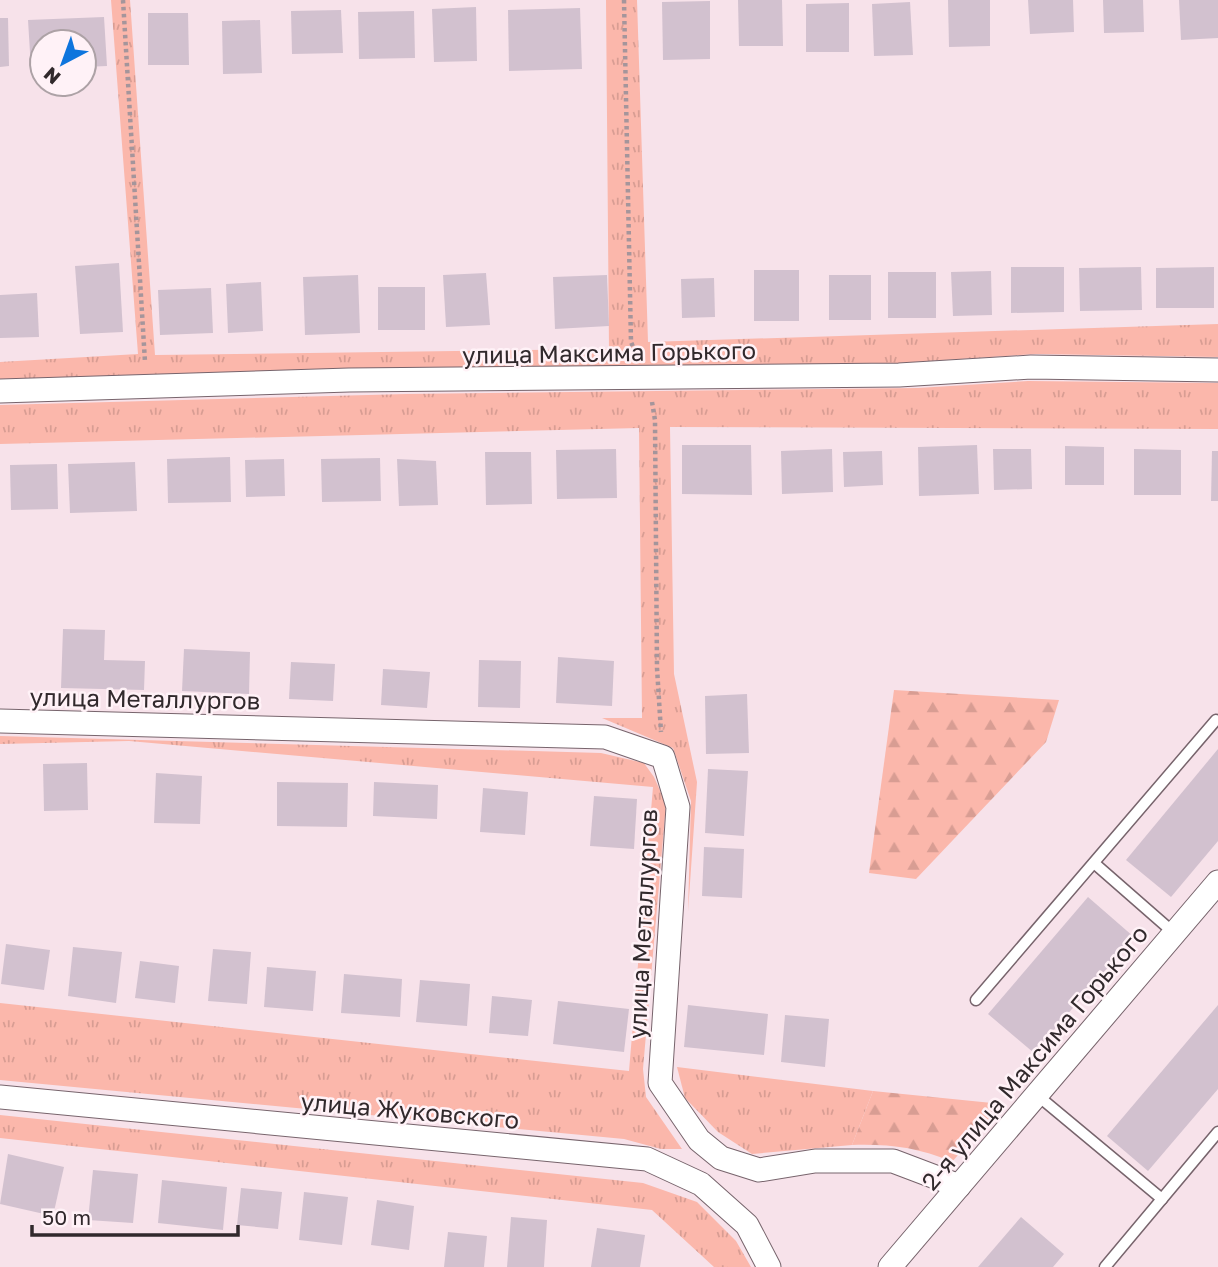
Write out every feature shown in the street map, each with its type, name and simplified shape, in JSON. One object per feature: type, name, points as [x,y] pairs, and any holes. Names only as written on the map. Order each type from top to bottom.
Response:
[{"type":"street","name":"улица Максима Горького","points":[[0,391],[349,380],[885,375],[1031,367],[1218,370]]},
{"type":"street","name":"улица Металлургов","points":[[0,721],[605,737],[663,757],[678,807],[660,1083],[699,1140],[720,1158],[759,1170],[815,1161],[893,1161],[960,1186]]},
{"type":"street","name":"2-я улица Максима Горького","points":[[890,1267],[1218,882]]},
{"type":"street","name":"улица Жуковского","points":[[0,1097],[647,1159],[701,1184],[747,1225],[769,1267]]},
{"type":"street","points":[[701,1184],[720,1158]]},
{"type":"lane","points":[[976,1000],[1216,720]]},
{"type":"lane","points":[[1094,863],[1174,933]]},
{"type":"lane","points":[[1037,1095],[1162,1199]]},
{"type":"lane","points":[[1105,1267],[1218,1132]]},
{"type":"path","points":[[123,0],[148,387]]},
{"type":"green space","points":[[111,0],[130,0],[155,355],[609,349],[606,0],[637,0],[648,342],[1218,324],[1218,357],[1036,354],[899,363],[607,371],[368,368],[0,379],[0,362],[138,354]]},
{"type":"green space","points":[[1028,381],[1218,383],[1218,429],[670,427],[674,674],[697,782],[688,912],[691,801],[673,748],[602,718],[642,718],[639,428],[0,444],[0,405],[406,394],[918,388]]},
{"type":"green space","points":[[894,690],[1059,700],[1046,742],[916,879],[869,873]]},
{"type":"green space","points":[[0,736],[601,753],[644,763],[654,777],[666,804],[643,1069],[646,1097],[682,1149],[661,1149],[624,1139],[0,1080],[0,1003],[629,1071],[653,787],[129,741],[0,744]]},
{"type":"green space","points":[[677,1067],[873,1091],[852,1145],[752,1154],[718,1132],[685,1098]]},
{"type":"green space","points":[[873,1091],[1002,1104],[952,1162],[903,1148],[852,1145]]},
{"type":"green space","points":[[0,1115],[643,1183],[697,1202],[736,1241],[751,1267],[714,1267],[652,1210],[0,1138]]},
{"type":"building","points":[[738,0],[782,0],[783,46],[739,46]]},
{"type":"building","points":[[948,0],[990,0],[990,46],[949,47]]},
{"type":"building","points":[[1028,0],[1073,0],[1074,32],[1030,34]]},
{"type":"building","points":[[1103,0],[1143,0],[1144,32],[1104,33]]},
{"type":"building","points":[[1179,0],[1218,0],[1218,38],[1181,40]]},
{"type":"building","points":[[710,1],[710,59],[663,60],[662,2]]},
{"type":"building","points":[[910,2],[913,55],[874,56],[872,4]]},
{"type":"building","points":[[849,3],[849,52],[806,52],[806,4]]},
{"type":"building","points":[[476,7],[477,61],[434,62],[432,9]]},
{"type":"building","points":[[580,8],[582,69],[509,71],[508,10]]},
{"type":"building","points":[[341,10],[343,53],[292,54],[291,11]]},
{"type":"building","points":[[414,11],[415,58],[359,59],[358,12]]},
{"type":"building","points":[[148,13],[188,13],[189,65],[148,65]]},
{"type":"building","points":[[104,17],[107,66],[98,66],[98,28],[28,28],[28,20]]},
{"type":"building","points":[[0,18],[8,18],[9,66],[0,67]]},
{"type":"building","points":[[260,20],[262,73],[223,74],[222,21]]},
{"type":"building","points":[[119,263],[123,332],[80,334],[75,266]]},
{"type":"building","points":[[1011,267],[1064,267],[1064,312],[1011,313]]},
{"type":"building","points":[[1141,267],[1142,310],[1080,311],[1079,268]]},
{"type":"building","points":[[1214,267],[1214,308],[1156,308],[1156,268]]},
{"type":"building","points":[[754,270],[799,270],[799,321],[754,321]]},
{"type":"building","points":[[991,271],[992,315],[953,316],[951,272]]},
{"type":"building","points":[[888,272],[936,272],[936,318],[888,318]]},
{"type":"building","points":[[486,273],[490,325],[446,327],[443,275]]},
{"type":"building","points":[[358,275],[360,333],[305,335],[303,277]]},
{"type":"building","points":[[607,275],[609,326],[555,329],[553,277]]},
{"type":"building","points":[[829,275],[871,275],[871,320],[829,320]]},
{"type":"building","points":[[714,278],[715,317],[682,318],[681,279]]},
{"type":"building","points":[[261,282],[263,331],[228,333],[226,284]]},
{"type":"building","points":[[378,287],[425,287],[425,330],[378,330]]},
{"type":"building","points":[[211,288],[213,333],[160,335],[158,290]]},
{"type":"building","points":[[37,293],[39,337],[0,338],[0,295]]},
{"type":"building","points":[[682,445],[751,445],[752,495],[682,494]]},
{"type":"building","points":[[977,445],[979,494],[919,496],[918,447]]},
{"type":"building","points":[[1065,446],[1104,447],[1104,485],[1065,485]]},
{"type":"building","points":[[616,449],[617,498],[557,499],[556,450]]},
{"type":"building","points":[[832,449],[833,492],[782,494],[781,451]]},
{"type":"building","points":[[993,449],[1031,449],[1032,489],[994,490]]},
{"type":"building","points":[[1134,449],[1181,450],[1181,495],[1134,495]]},
{"type":"building","points":[[882,451],[883,485],[844,487],[843,452]]},
{"type":"building","points":[[1212,451],[1218,451],[1218,501],[1211,501]]},
{"type":"building","points":[[485,452],[531,452],[532,504],[486,505]]},
{"type":"building","points":[[230,457],[231,502],[168,503],[167,459]]},
{"type":"building","points":[[380,458],[381,501],[322,502],[321,459]]},
{"type":"building","points":[[284,459],[285,496],[246,497],[245,460]]},
{"type":"building","points":[[397,459],[436,461],[438,505],[399,506]]},
{"type":"building","points":[[135,462],[137,511],[70,513],[68,464]]},
{"type":"building","points":[[57,464],[58,509],[11,510],[10,465]]},
{"type":"building","points":[[63,629],[105,630],[104,660],[145,661],[144,690],[61,688]]},
{"type":"building","points":[[184,649],[250,652],[249,694],[182,691]]},
{"type":"building","points":[[558,657],[614,661],[612,706],[556,703]]},
{"type":"building","points":[[479,660],[521,661],[520,708],[478,707]]},
{"type":"building","points":[[291,662],[335,664],[333,701],[289,699]]},
{"type":"building","points":[[383,669],[430,672],[427,708],[381,705]]},
{"type":"building","points":[[747,694],[749,753],[706,754],[705,696]]},
{"type":"building","points":[[1218,749],[1218,841],[1171,897],[1126,860]]},
{"type":"building","points":[[87,763],[88,810],[44,811],[43,764]]},
{"type":"building","points":[[708,769],[748,771],[744,836],[705,833]]},
{"type":"building","points":[[156,773],[202,776],[200,824],[154,823]]},
{"type":"building","points":[[277,782],[348,783],[347,827],[277,826]]},
{"type":"building","points":[[374,782],[438,785],[437,819],[373,816]]},
{"type":"building","points":[[483,788],[528,792],[525,835],[480,832]]},
{"type":"building","points":[[594,796],[637,799],[634,849],[590,846]]},
{"type":"building","points":[[704,847],[744,849],[742,898],[702,896]]},
{"type":"building","points":[[1088,897],[1134,937],[1034,1053],[988,1014]]},
{"type":"building","points":[[6,944],[50,950],[44,990],[1,984]]},
{"type":"building","points":[[73,947],[122,952],[116,1003],[68,996]]},
{"type":"building","points":[[213,949],[251,952],[247,1004],[208,1001]]},
{"type":"building","points":[[140,961],[179,966],[175,1003],[135,998]]},
{"type":"building","points":[[267,967],[316,971],[313,1011],[264,1007]]},
{"type":"building","points":[[344,974],[402,979],[400,1017],[341,1013]]},
{"type":"building","points":[[420,980],[470,984],[467,1026],[416,1022]]},
{"type":"building","points":[[492,996],[532,1000],[528,1036],[489,1033]]},
{"type":"building","points":[[558,1001],[629,1009],[624,1052],[553,1044]]},
{"type":"building","points":[[688,1005],[768,1014],[764,1055],[684,1047]]},
{"type":"building","points":[[1218,1005],[1218,1089],[1148,1171],[1107,1136]]},
{"type":"building","points":[[785,1015],[829,1019],[825,1067],[781,1062]]},
{"type":"building","points":[[8,1154],[64,1167],[53,1216],[0,1204]]},
{"type":"building","points":[[93,1170],[138,1174],[133,1223],[88,1220]]},
{"type":"building","points":[[162,1180],[227,1187],[223,1230],[158,1223]]},
{"type":"building","points":[[241,1188],[282,1192],[278,1229],[237,1225]]},
{"type":"building","points":[[304,1192],[348,1197],[342,1245],[299,1240]]},
{"type":"building","points":[[377,1200],[414,1206],[409,1250],[371,1245]]},
{"type":"building","points":[[511,1217],[547,1220],[544,1267],[507,1267]]},
{"type":"building","points":[[1021,1217],[1064,1254],[1053,1267],[978,1267]]},
{"type":"building","points":[[597,1228],[645,1235],[640,1267],[591,1267]]},
{"type":"building","points":[[448,1232],[487,1236],[484,1267],[444,1267]]}]
